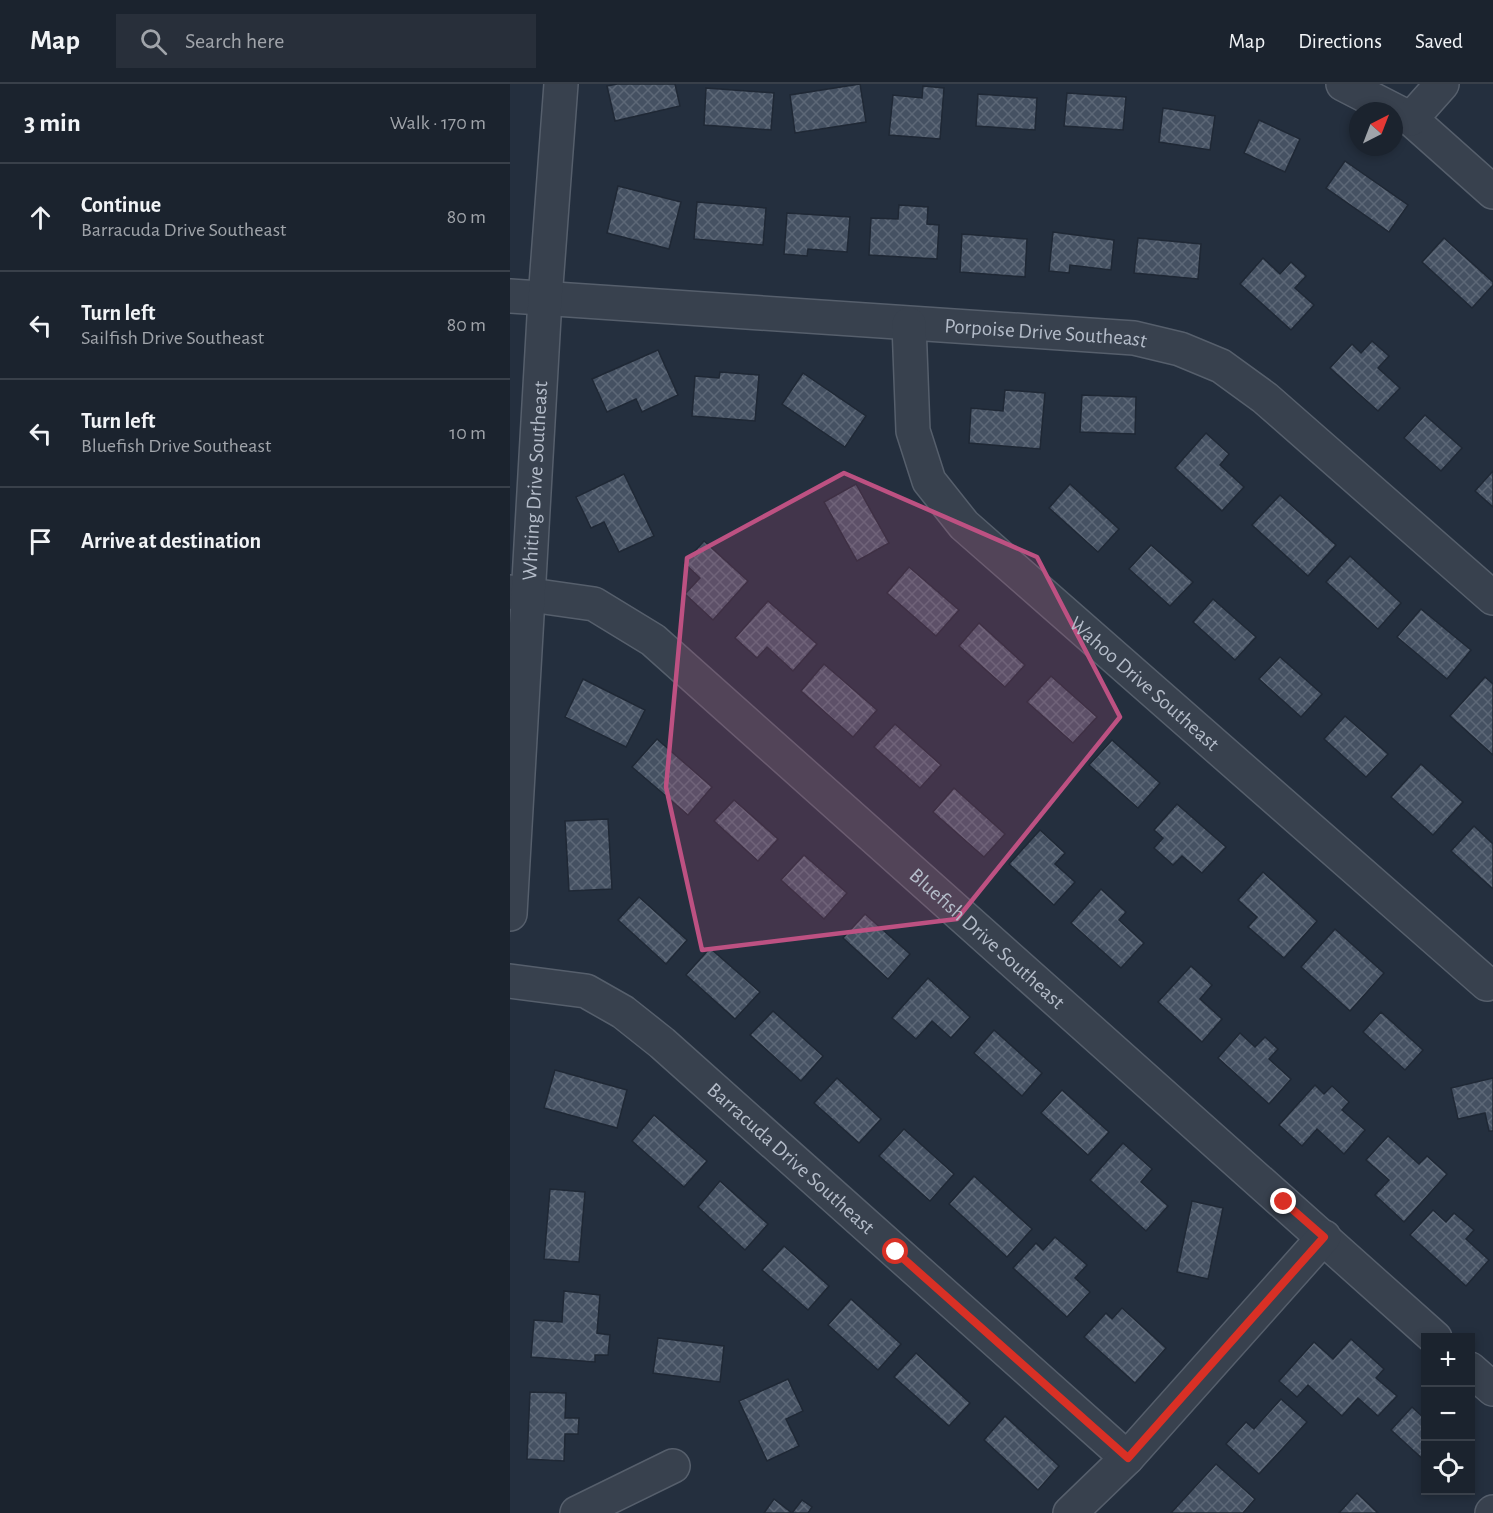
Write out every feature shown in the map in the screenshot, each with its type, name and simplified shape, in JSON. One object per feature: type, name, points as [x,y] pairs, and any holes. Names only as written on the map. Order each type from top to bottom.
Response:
[{"type":"street","name":"Whiting Drive Southeast","points":[[510,914],[519,592],[561,84]]},
{"type":"street","points":[[1343,84],[1411,119],[1493,192]]},
{"type":"street","points":[[1411,119],[1442,84]]},
{"type":"street","name":"Porpoise Drive Southeast","points":[[510,296],[1134,339],[1180,349],[1221,366],[1266,398],[1493,598]]},
{"type":"street","name":"Wahoo Drive Southeast","points":[[909,324],[913,431],[929,481],[964,525],[1487,984]]},
{"type":"street","name":"Bluefish Drive Southeast","points":[[519,592],[594,604],[653,640],[1430,1333]]},
{"type":"street","name":"Barracuda Drive Southeast","points":[[510,981],[586,991],[623,1012],[662,1042],[1128,1458]]},
{"type":"street","points":[[1070,1513],[1128,1458],[1324,1237]]},
{"type":"street","points":[[1475,1373],[1493,1389]]},
{"type":"street","points":[[577,1513],[673,1466]]},
{"type":"highlighted area","points":[[844,473],[1037,557],[1120,717],[957,919],[702,950],[666,787],[687,558]]},
{"type":"building","points":[[675,84],[680,106],[615,121],[607,86]]},
{"type":"building","points":[[860,84],[866,122],[795,133],[790,95]]},
{"type":"building","points":[[923,86],[944,88],[940,139],[889,135],[893,95],[922,98]]},
{"type":"building","points":[[706,88],[774,93],[771,130],[704,125]]},
{"type":"building","points":[[1067,93],[1126,97],[1123,130],[1064,126]]},
{"type":"building","points":[[978,94],[1037,98],[1035,130],[976,126]]},
{"type":"building","points":[[1163,108],[1215,116],[1210,150],[1159,142]]},
{"type":"building","points":[[1259,120],[1300,139],[1285,172],[1244,153]]},
{"type":"building","points":[[1345,161],[1408,205],[1389,232],[1326,188]]},
{"type":"building","points":[[618,186],[681,202],[669,249],[607,233]]},
{"type":"building","points":[[697,202],[766,208],[763,245],[694,239]]},
{"type":"building","points":[[899,205],[928,207],[927,224],[939,225],[937,259],[869,255],[871,218],[898,219]]},
{"type":"building","points":[[787,213],[850,217],[847,252],[808,249],[807,256],[784,254]]},
{"type":"building","points":[[1053,232],[1114,240],[1111,270],[1070,265],[1069,273],[1049,271]]},
{"type":"building","points":[[962,234],[1027,239],[1025,277],[960,272]]},
{"type":"building","points":[[1138,238],[1201,244],[1198,279],[1134,273]]},
{"type":"building","points":[[1444,238],[1493,282],[1493,285],[1472,308],[1422,262]]},
{"type":"building","points":[[1263,258],[1280,274],[1291,262],[1306,276],[1295,288],[1314,305],[1291,330],[1240,284]]},
{"type":"building","points":[[1372,341],[1389,356],[1378,368],[1400,388],[1378,411],[1330,368],[1352,344],[1361,353]]},
{"type":"building","points":[[658,350],[678,395],[642,412],[636,399],[607,412],[592,379]]},
{"type":"building","points":[[720,372],[759,375],[755,421],[692,416],[695,376],[719,378]]},
{"type":"building","points":[[803,373],[866,416],[845,447],[782,404]]},
{"type":"building","points":[[1005,390],[1045,393],[1040,449],[969,443],[971,408],[1003,411]]},
{"type":"building","points":[[1082,395],[1136,397],[1135,434],[1080,432]]},
{"type":"building","points":[[1425,415],[1462,448],[1441,471],[1404,438]]},
{"type":"building","points":[[1206,433],[1229,454],[1220,465],[1244,487],[1222,511],[1175,468]]},
{"type":"building","points":[[1493,471],[1493,507],[1475,491]]},
{"type":"building","points":[[624,474],[654,536],[619,552],[604,522],[591,528],[576,497]]},
{"type":"building","points":[[856,484],[889,543],[857,561],[824,502]]},
{"type":"building","points":[[1070,484],[1119,529],[1098,552],[1049,508]]},
{"type":"building","points":[[1280,495],[1336,545],[1308,576],[1252,525]]},
{"type":"building","points":[[704,541],[748,581],[713,620],[685,594],[700,578],[684,563]]},
{"type":"building","points":[[1151,545],[1193,582],[1170,606],[1129,569]]},
{"type":"building","points":[[1350,556],[1401,603],[1378,629],[1326,582]]},
{"type":"building","points":[[909,567],[959,610],[936,636],[887,593]]},
{"type":"building","points":[[1213,599],[1256,637],[1235,660],[1193,622]]},
{"type":"building","points":[[768,601],[817,644],[793,671],[767,647],[757,658],[735,638]]},
{"type":"building","points":[[1421,609],[1471,650],[1447,679],[1397,637]]},
{"type":"building","points":[[979,623],[1025,665],[1005,687],[959,646]]},
{"type":"building","points":[[1280,657],[1322,694],[1301,717],[1259,679]]},
{"type":"building","points":[[824,664],[877,710],[853,737],[801,691]]},
{"type":"building","points":[[1051,676],[1097,717],[1073,743],[1027,702]]},
{"type":"building","points":[[1485,677],[1493,684],[1493,755],[1450,716]]},
{"type":"building","points":[[583,679],[645,710],[626,747],[565,717]]},
{"type":"building","points":[[1345,716],[1388,754],[1366,777],[1324,739]]},
{"type":"building","points":[[895,724],[941,765],[920,788],[874,747]]},
{"type":"building","points":[[657,739],[712,787],[688,815],[632,767]]},
{"type":"building","points":[[1112,740],[1160,783],[1138,808],[1089,765]]},
{"type":"building","points":[[1421,764],[1463,802],[1433,835],[1391,797]]},
{"type":"building","points":[[954,788],[1005,834],[984,857],[933,812]]},
{"type":"building","points":[[734,800],[778,839],[758,861],[714,821]]},
{"type":"building","points":[[1177,804],[1226,847],[1202,873],[1182,856],[1173,865],[1154,848],[1163,838],[1154,830]]},
{"type":"building","points":[[608,819],[612,889],[569,891],[565,821]]},
{"type":"building","points":[[1474,826],[1493,844],[1493,889],[1451,851]]},
{"type":"building","points":[[1040,830],[1065,853],[1055,864],[1075,882],[1054,905],[1009,864]]},
{"type":"building","points":[[804,855],[847,893],[824,919],[781,880]]},
{"type":"building","points":[[1263,872],[1317,921],[1284,958],[1248,927],[1257,917],[1238,900]]},
{"type":"building","points":[[1101,889],[1126,912],[1119,920],[1144,943],[1121,968],[1071,923]]},
{"type":"building","points":[[639,897],[687,940],[666,964],[618,920]]},
{"type":"building","points":[[865,914],[910,954],[888,979],[843,938]]},
{"type":"building","points":[[1335,929],[1384,973],[1350,1011],[1301,967]]},
{"type":"building","points":[[710,948],[760,992],[735,1019],[686,975]]},
{"type":"building","points":[[1191,966],[1212,985],[1200,999],[1222,1019],[1202,1042],[1158,1002]]},
{"type":"building","points":[[928,978],[970,1017],[951,1038],[932,1021],[916,1039],[892,1018]]},
{"type":"building","points":[[773,1011],[823,1056],[801,1081],[750,1035]]},
{"type":"building","points":[[1381,1012],[1423,1050],[1405,1070],[1363,1032]]},
{"type":"building","points":[[994,1030],[1042,1073],[1022,1096],[974,1053]]},
{"type":"building","points":[[1240,1033],[1255,1047],[1265,1037],[1278,1049],[1269,1059],[1291,1079],[1269,1104],[1218,1058]]},
{"type":"building","points":[[555,1070],[627,1090],[617,1128],[544,1108]]},
{"type":"building","points":[[837,1078],[881,1119],[859,1143],[814,1103]]},
{"type":"building","points":[[1493,1078],[1493,1131],[1489,1131],[1485,1113],[1458,1119],[1451,1088]]},
{"type":"building","points":[[1315,1085],[1324,1094],[1332,1086],[1349,1102],[1342,1110],[1365,1130],[1344,1154],[1317,1129],[1302,1146],[1279,1125]]},
{"type":"building","points":[[1062,1090],[1109,1132],[1088,1155],[1041,1113]]},
{"type":"building","points":[[654,1115],[707,1161],[684,1187],[632,1141]]},
{"type":"building","points":[[904,1129],[954,1174],[930,1201],[879,1156]]},
{"type":"building","points":[[1388,1136],[1419,1164],[1427,1156],[1447,1174],[1404,1222],[1375,1195],[1389,1180],[1366,1160]]},
{"type":"building","points":[[1123,1143],[1152,1169],[1141,1182],[1168,1206],[1146,1231],[1090,1180]]},
{"type":"building","points":[[974,1176],[1032,1229],[1007,1257],[949,1204]]},
{"type":"building","points":[[720,1181],[768,1224],[745,1250],[698,1207]]},
{"type":"building","points":[[550,1189],[585,1192],[579,1262],[544,1259]]},
{"type":"building","points":[[1192,1201],[1223,1208],[1208,1279],[1177,1272]]},
{"type":"building","points":[[1433,1210],[1446,1222],[1454,1213],[1474,1230],[1466,1239],[1489,1260],[1466,1286],[1410,1235]]},
{"type":"building","points":[[1055,1237],[1087,1265],[1075,1278],[1090,1292],[1067,1317],[1013,1268],[1036,1243],[1043,1250]]},
{"type":"building","points":[[784,1246],[829,1286],[808,1310],[762,1270]]},
{"type":"building","points":[[564,1291],[600,1295],[597,1333],[610,1335],[608,1355],[595,1355],[595,1362],[531,1357],[534,1320],[562,1322]]},
{"type":"building","points":[[851,1299],[901,1344],[878,1370],[828,1325]]},
{"type":"building","points":[[1122,1308],[1166,1348],[1135,1383],[1084,1337],[1106,1313],[1112,1319]]},
{"type":"building","points":[[658,1338],[724,1346],[720,1382],[653,1373]]},
{"type":"building","points":[[1351,1339],[1384,1369],[1376,1378],[1397,1396],[1378,1416],[1358,1398],[1342,1416],[1308,1385],[1297,1397],[1279,1381],[1314,1342],[1333,1359]]},
{"type":"building","points":[[916,1353],[970,1403],[949,1426],[894,1377]]},
{"type":"building","points":[[788,1379],[803,1411],[786,1419],[799,1446],[767,1461],[739,1401]]},
{"type":"building","points":[[530,1392],[566,1393],[565,1418],[579,1418],[578,1434],[565,1434],[564,1461],[527,1459]]},
{"type":"building","points":[[1281,1399],[1307,1422],[1259,1474],[1226,1444],[1246,1422],[1254,1429]]},
{"type":"building","points":[[1412,1407],[1421,1415],[1421,1457],[1391,1430]]},
{"type":"building","points":[[1005,1416],[1059,1466],[1038,1490],[984,1440]]},
{"type":"building","points":[[1216,1464],[1255,1499],[1243,1513],[1171,1513]]},
{"type":"building","points":[[1357,1493],[1378,1513],[1339,1513]]},
{"type":"building","points":[[774,1499],[792,1513],[764,1513]]},
{"type":"building","points":[[802,1500],[812,1507],[808,1513],[792,1513]]},
{"type":"route","points":[[896,1252],[1128,1458],[1324,1237],[1284,1202]]}]
